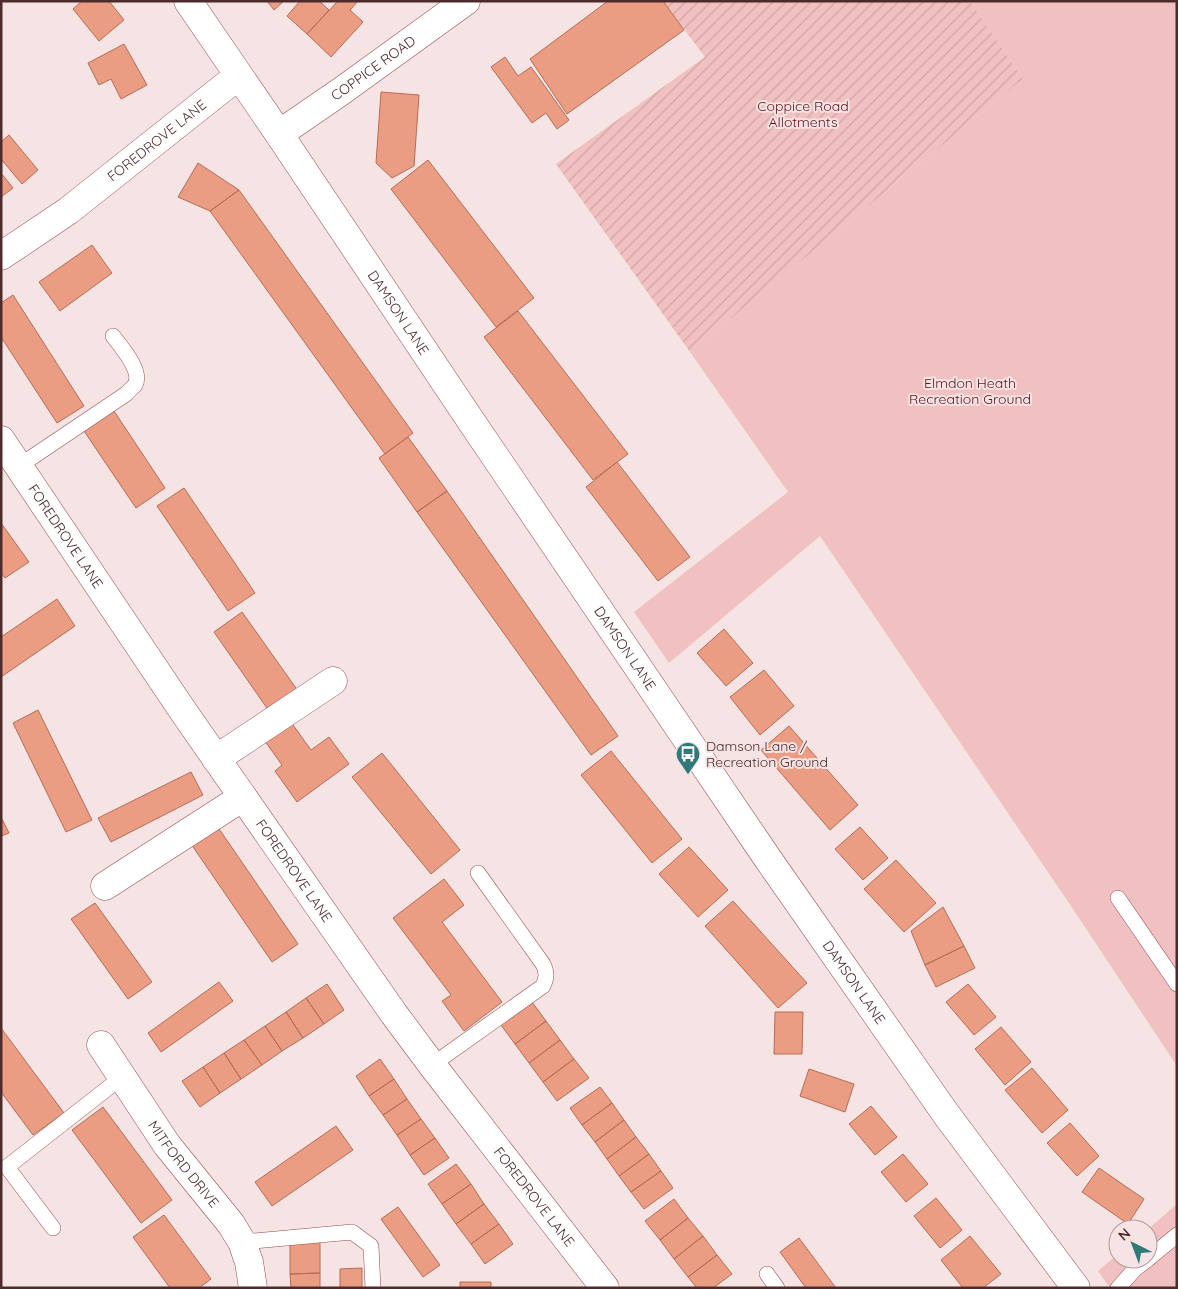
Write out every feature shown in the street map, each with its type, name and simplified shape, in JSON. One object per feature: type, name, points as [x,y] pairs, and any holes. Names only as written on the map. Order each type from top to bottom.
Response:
[{"type":"street","name":"DAMSON LANE","points":[[188,1],[768,859],[946,1114],[1076,1288]]},
{"type":"street","name":"COPPICE ROAD","points":[[279,134],[466,1]]},
{"type":"street","name":"FOREDROVE LANE","points":[[1,256],[68,211],[238,76]]},
{"type":"street","name":"FOREDROVE LANE","points":[[1,440],[177,703],[394,1014],[432,1066],[605,1288]]},
{"type":"street","points":[[216,759],[333,681]]},
{"type":"street","points":[[105,886],[243,797]]},
{"type":"street","name":"MITFORD DRIVE","points":[[101,1045],[167,1145],[231,1224],[242,1242],[249,1262],[253,1288]]},
{"type":"lane","points":[[19,466],[126,394],[135,385],[137,375],[132,363],[113,336]]},
{"type":"lane","points":[[432,1066],[543,986],[546,980],[547,973],[543,964],[478,873]]},
{"type":"lane","points":[[1118,898],[1177,984]]},
{"type":"lane","points":[[53,1228],[4,1168],[122,1077]]},
{"type":"lane","points":[[242,1242],[352,1232],[371,1246],[373,1288]]},
{"type":"lane","points":[[1158,1251],[1177,1235]]},
{"type":"lane","points":[[1118,1288],[1135,1269]]},
{"type":"lane","points":[[767,1274],[777,1288]]},
{"type":"green space","name":"Coppice Road Allotments","points":[[663,1],[970,1],[1023,79],[690,352],[556,164],[705,57]]},
{"type":"green space","name":"Elmdon Heath Recreation Ground","points":[[970,1],[1177,1],[1177,1066],[820,536],[669,663],[634,612],[788,492],[690,352],[1023,79]]},
{"type":"green space","points":[[1177,1204],[1177,1288],[1110,1288],[1098,1271],[1108,1262],[1108,1269],[1158,1269],[1158,1220]]},
{"type":"building","points":[[82,1],[109,1],[124,20],[99,41],[73,9]]},
{"type":"building","points":[[267,1],[284,1],[274,10]]},
{"type":"building","points":[[300,1],[319,1],[329,10],[307,34],[287,16]]},
{"type":"building","points":[[338,1],[358,1],[350,10],[363,22],[331,57],[307,34]]},
{"type":"building","points":[[608,1],[663,1],[684,30],[567,114],[530,59]]},
{"type":"building","points":[[124,44],[147,85],[121,99],[111,79],[99,85],[88,63]]},
{"type":"building","points":[[505,57],[518,76],[531,67],[569,120],[557,129],[546,113],[532,123],[491,67]]},
{"type":"building","points":[[381,92],[419,95],[414,166],[392,178],[376,163]]},
{"type":"building","points":[[9,135],[38,170],[22,184],[1,159],[1,142]]},
{"type":"building","points":[[428,160],[534,298],[496,327],[391,189]]},
{"type":"building","points":[[198,163],[239,190],[210,211],[178,197]]},
{"type":"building","points":[[1,173],[13,188],[1,197]]},
{"type":"building","points":[[239,190],[413,433],[385,454],[210,211]]},
{"type":"building","points":[[92,245],[112,273],[60,311],[39,282]]},
{"type":"building","points":[[13,295],[84,406],[57,423],[3,340],[1,341],[1,303]]},
{"type":"building","points":[[518,311],[628,454],[593,480],[484,337]]},
{"type":"building","points":[[112,408],[165,488],[136,508],[82,428]]},
{"type":"building","points":[[408,437],[447,491],[417,512],[379,458]]},
{"type":"building","points":[[617,462],[690,557],[658,581],[586,487]]},
{"type":"building","points":[[184,488],[255,593],[228,611],[157,506]]},
{"type":"building","points":[[447,491],[618,736],[591,755],[417,512]]},
{"type":"building","points":[[1,523],[29,562],[5,578],[1,573]]},
{"type":"building","points":[[57,599],[75,626],[1,677],[1,637]]},
{"type":"building","points":[[242,612],[298,691],[269,711],[214,632]]},
{"type":"building","points":[[724,629],[753,663],[726,686],[697,653]]},
{"type":"building","points":[[764,670],[794,706],[760,735],[730,697]]},
{"type":"building","points":[[38,710],[92,820],[66,832],[13,723]]},
{"type":"building","points":[[288,718],[311,750],[329,737],[349,764],[297,802],[275,771],[282,765],[262,737]]},
{"type":"building","points":[[789,726],[858,805],[830,830],[761,750]]},
{"type":"building","points":[[611,751],[682,839],[652,863],[581,775]]},
{"type":"building","points":[[382,753],[460,850],[431,874],[352,777]]},
{"type":"building","points":[[191,772],[203,795],[111,842],[98,818]]},
{"type":"building","points":[[1,817],[9,833],[1,836]]},
{"type":"building","points":[[215,823],[298,944],[272,962],[189,841]]},
{"type":"building","points":[[860,827],[888,858],[863,880],[835,849]]},
{"type":"building","points":[[689,847],[728,890],[698,917],[659,874]]},
{"type":"building","points":[[896,860],[936,903],[904,932],[864,889]]},
{"type":"building","points":[[444,879],[464,905],[442,922],[502,1002],[464,1031],[442,1001],[451,995],[393,918]]},
{"type":"building","points":[[733,901],[807,983],[778,1008],[705,926]]},
{"type":"building","points":[[95,903],[152,982],[128,999],[71,919]]},
{"type":"building","points":[[943,907],[964,946],[925,965],[911,931]]},
{"type":"building","points":[[964,946],[975,968],[936,987],[925,965]]},
{"type":"building","points":[[219,982],[233,1001],[161,1052],[148,1033]]},
{"type":"building","points":[[327,984],[344,1010],[324,1024],[306,998]]},
{"type":"building","points":[[968,984],[996,1017],[974,1035],[946,1002]]},
{"type":"building","points":[[306,998],[324,1024],[303,1038],[286,1012]]},
{"type":"building","points":[[532,1002],[546,1021],[515,1044],[501,1025]]},
{"type":"building","points":[[286,1012],[303,1038],[282,1051],[265,1026]]},
{"type":"building","points":[[775,1012],[803,1012],[802,1054],[774,1054]]},
{"type":"building","points":[[546,1021],[560,1040],[529,1063],[515,1044]]},
{"type":"building","points":[[265,1026],[282,1051],[262,1065],[244,1040]]},
{"type":"building","points":[[1001,1027],[1031,1062],[1005,1085],[975,1049]]},
{"type":"building","points":[[1,1028],[64,1113],[33,1135],[1,1092]]},
{"type":"building","points":[[244,1040],[262,1065],[241,1079],[224,1053]]},
{"type":"building","points":[[560,1040],[574,1059],[543,1082],[529,1063]]},
{"type":"building","points":[[224,1053],[241,1079],[220,1093],[203,1067]]},
{"type":"building","points":[[380,1059],[394,1079],[369,1096],[356,1076]]},
{"type":"building","points":[[574,1059],[589,1078],[557,1101],[543,1082]]},
{"type":"building","points":[[203,1067],[220,1093],[200,1107],[182,1081]]},
{"type":"building","points":[[1032,1068],[1068,1110],[1042,1133],[1005,1090]]},
{"type":"building","points":[[809,1069],[854,1084],[845,1112],[800,1096]]},
{"type":"building","points":[[394,1079],[407,1099],[383,1115],[369,1096]]},
{"type":"building","points":[[600,1087],[612,1103],[582,1125],[570,1108]]},
{"type":"building","points":[[407,1099],[421,1119],[397,1135],[383,1115]]},
{"type":"building","points":[[612,1103],[624,1120],[595,1142],[582,1125]]},
{"type":"building","points":[[871,1106],[897,1137],[875,1155],[849,1124]]},
{"type":"building","points":[[103,1107],[172,1200],[141,1223],[72,1130]]},
{"type":"building","points":[[421,1119],[435,1138],[410,1155],[397,1135]]},
{"type":"building","points":[[624,1120],[636,1137],[607,1159],[595,1142]]},
{"type":"building","points":[[1070,1123],[1099,1156],[1077,1176],[1047,1143]]},
{"type":"building","points":[[336,1126],[353,1150],[272,1206],[255,1182]]},
{"type":"building","points":[[636,1137],[649,1154],[619,1176],[607,1159]]},
{"type":"building","points":[[435,1138],[449,1158],[424,1175],[410,1155]]},
{"type":"building","points":[[649,1154],[661,1171],[631,1192],[619,1176]]},
{"type":"building","points":[[903,1154],[928,1184],[906,1202],[881,1172]]},
{"type":"building","points":[[456,1164],[471,1184],[442,1204],[428,1184]]},
{"type":"building","points":[[1099,1168],[1144,1199],[1131,1219],[1121,1219],[1082,1192]]},
{"type":"building","points":[[661,1171],[673,1188],[644,1209],[631,1192]]},
{"type":"building","points":[[471,1184],[484,1204],[456,1224],[442,1204]]},
{"type":"building","points":[[936,1198],[962,1230],[940,1248],[914,1216]]},
{"type":"building","points":[[674,1199],[688,1218],[660,1240],[645,1221]]},
{"type":"building","points":[[484,1204],[499,1224],[471,1244],[456,1224]]},
{"type":"building","points":[[398,1207],[440,1265],[423,1277],[381,1219]]},
{"type":"building","points":[[164,1215],[211,1279],[199,1288],[170,1288],[133,1237]]},
{"type":"building","points":[[688,1218],[703,1236],[674,1259],[660,1240]]},
{"type":"building","points":[[499,1224],[513,1244],[485,1264],[471,1244]]},
{"type":"building","points":[[703,1236],[717,1255],[688,1277],[674,1259]]},
{"type":"building","points":[[970,1236],[1001,1274],[983,1288],[963,1288],[941,1260]]},
{"type":"building","points":[[799,1238],[836,1288],[806,1288],[780,1252]]},
{"type":"building","points":[[290,1241],[320,1241],[320,1273],[290,1274]]},
{"type":"building","points":[[717,1255],[732,1274],[713,1288],[697,1288],[688,1277]]},
{"type":"building","points":[[362,1268],[362,1288],[340,1288],[340,1269]]},
{"type":"building","points":[[320,1273],[320,1288],[291,1288],[290,1274]]},
{"type":"building","points":[[460,1282],[491,1282],[491,1288],[460,1288]]},
{"type":"place","name":"Damson Lane / Recreation Ground","points":[[688,775]]}]
